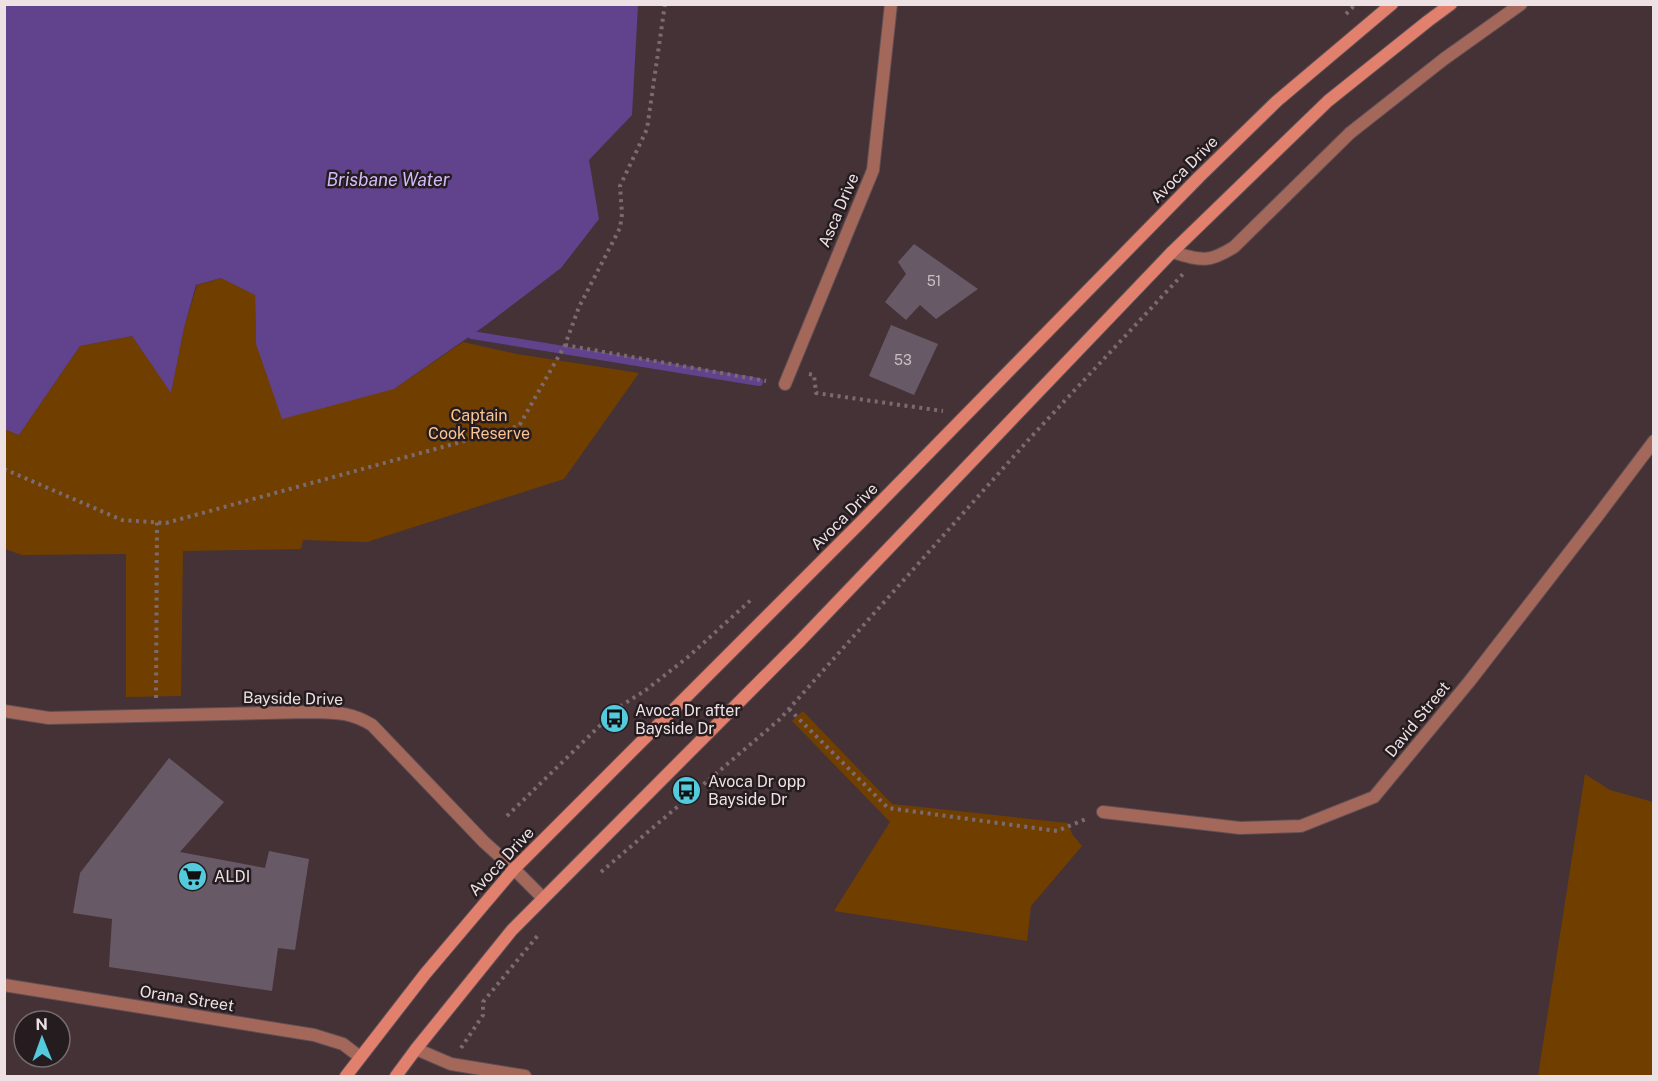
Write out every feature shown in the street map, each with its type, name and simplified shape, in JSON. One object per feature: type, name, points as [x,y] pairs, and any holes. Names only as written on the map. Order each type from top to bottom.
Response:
[{"type":"main road","name":"Avoca Drive","points":[[346,1077],[424,974],[514,869],[860,523],[1199,177],[1277,101],[1392,4]]},
{"type":"main road","points":[[396,1077],[512,930],[800,641],[1172,252],[1328,101],[1451,4]]},
{"type":"street","name":"Asca Drive","points":[[785,384],[873,170],[891,4]]},
{"type":"street","points":[[1172,252],[1206,260],[1220,256],[1234,247],[1350,133],[1444,59],[1521,4]]},
{"type":"street","name":"David Street","points":[[1103,812],[1240,828],[1301,826],[1374,797],[1476,673],[1653,441]]},
{"type":"street","name":"Bayside Drive","points":[[4,711],[49,717],[308,712],[345,713],[360,718],[372,725],[484,842],[543,898]]},
{"type":"street","name":"Orana Street","points":[[4,985],[314,1035],[343,1044],[360,1057]]},
{"type":"street","points":[[416,1049],[451,1064],[525,1077]]},
{"type":"path","points":[[4,469],[122,519],[166,523],[519,426],[565,345],[579,307],[620,228],[622,214],[620,186],[647,129],[664,4]]},
{"type":"path","points":[[1344,16],[1354,4]]},
{"type":"path","points":[[595,877],[780,719],[1023,446],[1197,259]]},
{"type":"path","points":[[565,345],[785,384]]},
{"type":"path","points":[[791,369],[814,375],[816,393],[943,411],[936,418]]},
{"type":"path","points":[[156,715],[157,522]]},
{"type":"path","points":[[507,816],[619,707],[646,690],[688,657],[759,594]]},
{"type":"path","points":[[789,709],[888,808],[1057,831],[1103,812]]},
{"type":"path","points":[[451,1064],[483,1015],[483,1002],[543,930]]},
{"type":"green space","name":"Captain Cook Reserve","points":[[222,278],[255,294],[256,344],[394,389],[463,342],[517,354],[639,373],[564,479],[367,542],[303,540],[301,549],[183,551],[181,696],[126,697],[126,554],[22,555],[5,549],[5,429],[19,435],[80,346],[132,336],[171,392],[184,328],[197,285]]},
{"type":"green space","points":[[803,711],[892,804],[1068,823],[1072,834],[1082,846],[1031,906],[1027,941],[834,911],[890,822],[792,721]]},
{"type":"green space","points":[[1585,774],[1610,790],[1653,802],[1653,1076],[1538,1076]]},
{"type":"water","name":"Brisbane Water","points":[[4,5],[638,5],[632,115],[589,160],[599,219],[561,268],[486,325],[394,389],[282,419],[256,344],[255,295],[221,278],[196,285],[184,328],[171,393],[132,336],[80,346],[19,435],[4,429]]},
{"type":"building","points":[[914,244],[978,289],[936,319],[920,305],[906,320],[885,302],[906,274],[898,262]]},
{"type":"building","points":[[891,325],[938,344],[914,395],[869,376]]},
{"type":"building","name":"ALDI","points":[[169,758],[224,802],[180,852],[265,868],[269,851],[309,859],[295,950],[278,948],[272,991],[109,967],[112,919],[73,913],[80,873]]},
{"type":"waterway","points":[[472,335],[759,382]]},
{"type":"place","name":"Avoca Dr after Bayside Dr","points":[[614,719]]},
{"type":"place","name":"Avoca Dr opp Bayside Dr","points":[[687,790]]},
{"type":"place","name":"ALDI","points":[[193,876]]}]
